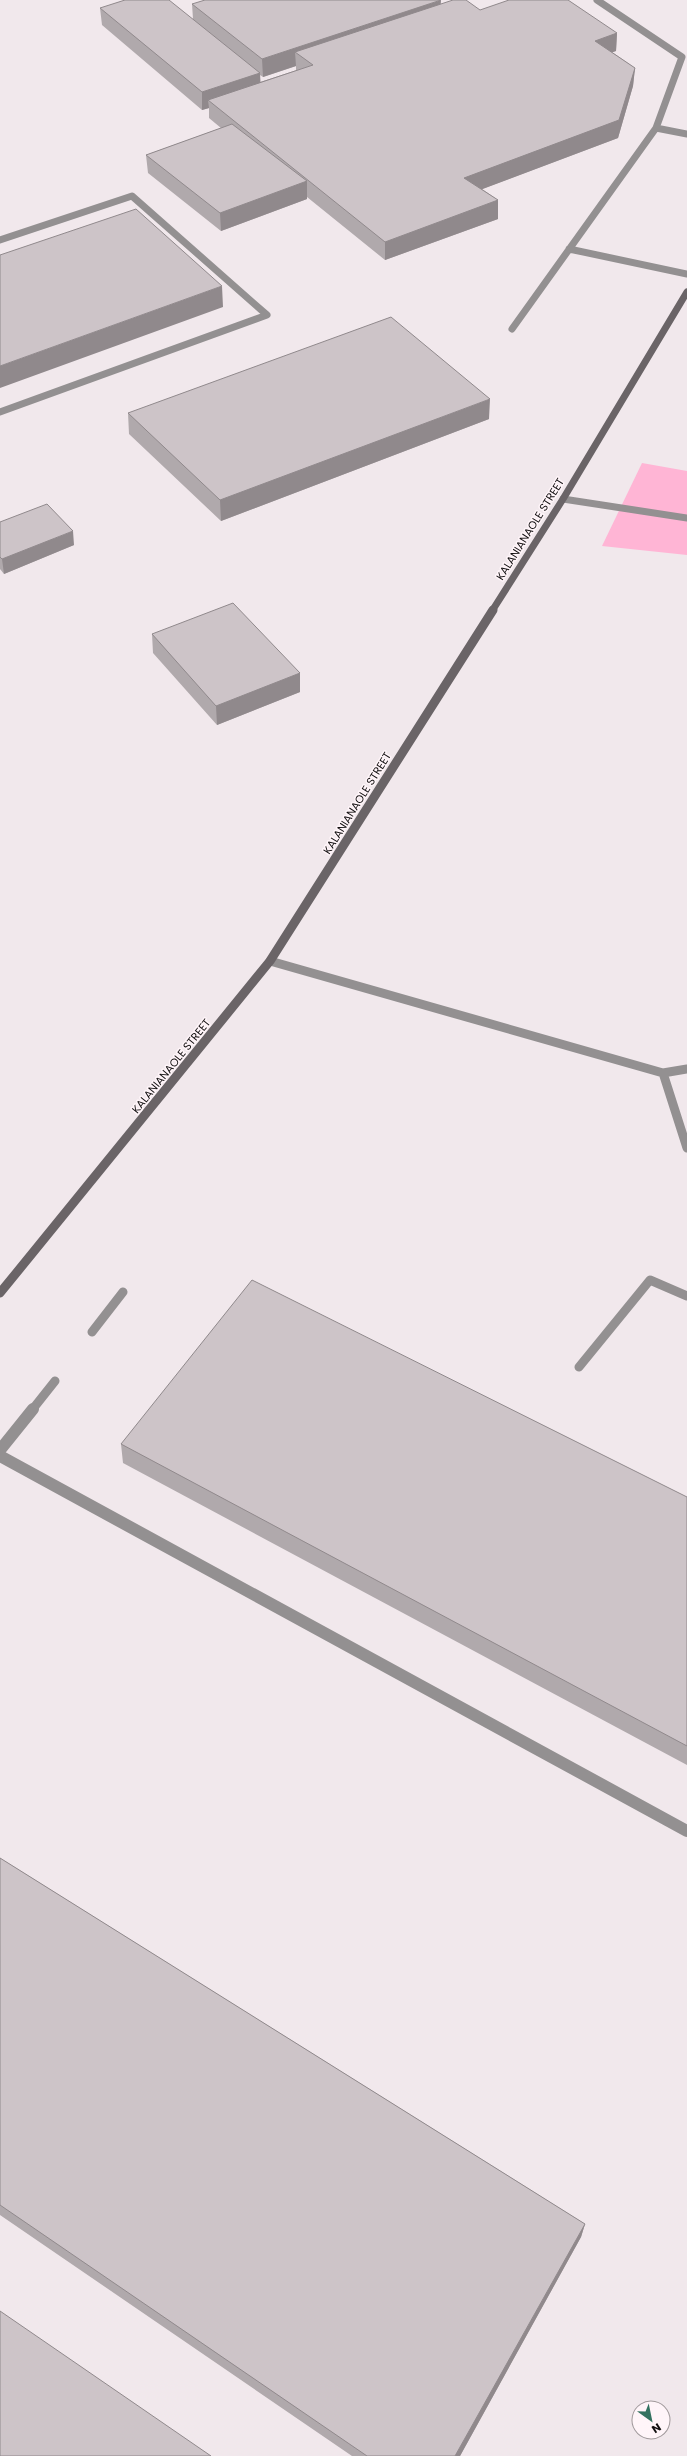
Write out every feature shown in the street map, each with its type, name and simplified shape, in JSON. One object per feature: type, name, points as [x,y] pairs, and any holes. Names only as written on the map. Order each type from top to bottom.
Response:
[{"type":"main road","name":"KALANIANAOLE STREET","points":[[0,1293],[270,961],[563,499],[687,292]]},
{"type":"lane","points":[[512,329],[656,128],[682,57],[597,0]]},
{"type":"lane","points":[[656,128],[687,134]]},
{"type":"lane","points":[[0,240],[132,196],[267,315],[0,412]]},
{"type":"lane","points":[[569,249],[687,274]]},
{"type":"lane","points":[[563,499],[687,518]]},
{"type":"lane","points":[[270,961],[663,1073],[687,1069]]},
{"type":"lane","points":[[663,1073],[687,1148]]},
{"type":"lane","points":[[579,1367],[650,1280],[687,1296]]},
{"type":"lane","points":[[92,1332],[123,1292]]},
{"type":"lane","points":[[0,1450],[55,1381]]},
{"type":"lane","points":[[0,1456],[687,1831]]},
{"type":"shaded area","points":[[642,463],[687,471],[687,555],[602,546]]},
{"type":"building","points":[[125,0],[169,0],[260,73],[202,92],[100,8]]},
{"type":"building","points":[[205,0],[441,0],[262,59],[192,4]]},
{"type":"building","points":[[453,0],[466,0],[480,10],[509,0],[568,0],[617,33],[595,41],[635,68],[619,120],[464,178],[498,200],[385,242],[208,100],[313,65],[295,52]]},
{"type":"building","points":[[232,124],[307,181],[220,213],[146,155]]},
{"type":"building","points":[[136,209],[222,286],[0,366],[0,255]]},
{"type":"building","points":[[391,317],[490,399],[220,500],[128,413]]},
{"type":"building","points":[[47,504],[73,531],[2,559],[0,557],[0,522]]},
{"type":"building","points":[[233,603],[300,673],[216,706],[152,634]]},
{"type":"building","points":[[252,1280],[687,1497],[687,1746],[121,1444]]},
{"type":"building","points":[[0,1858],[585,2224],[455,2456],[367,2456],[0,2205]]},
{"type":"building","points":[[0,2311],[211,2456],[0,2456]]}]
